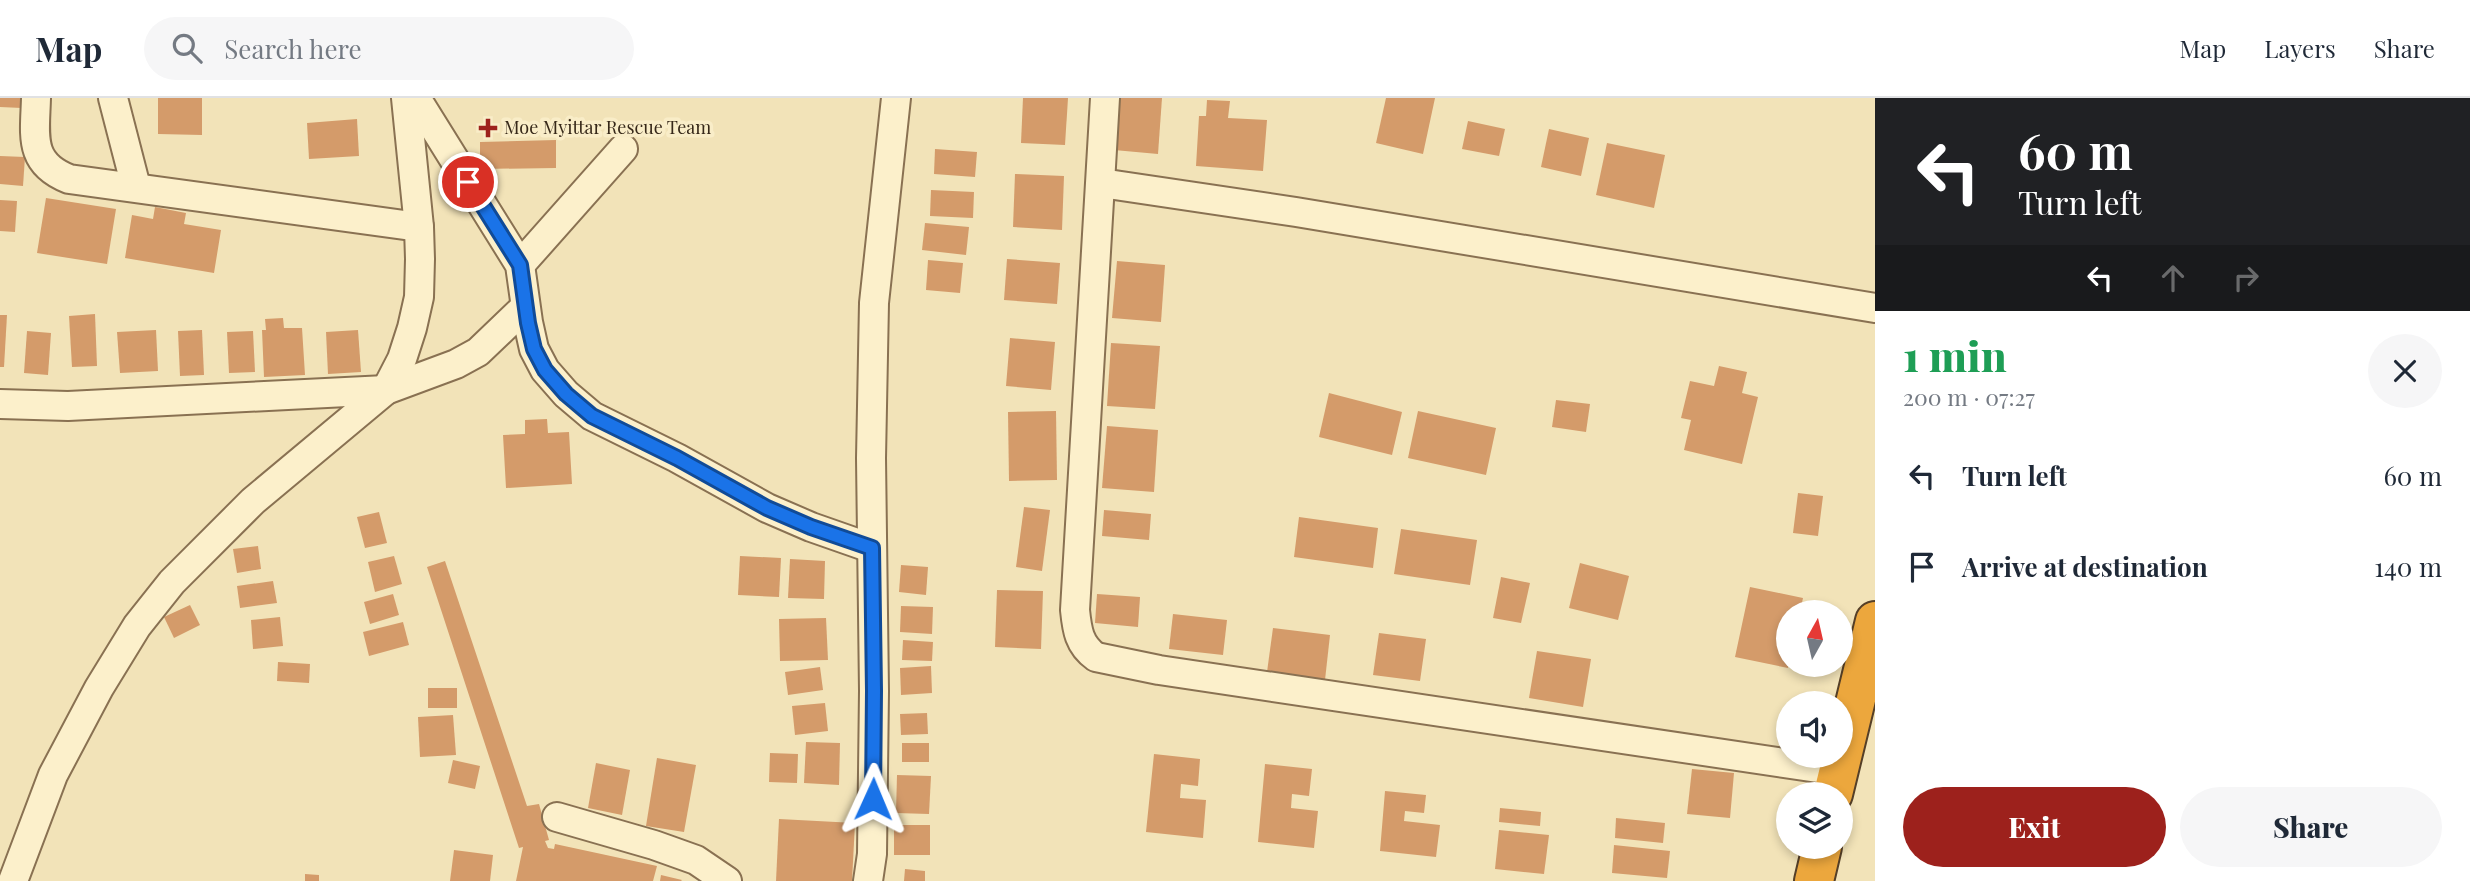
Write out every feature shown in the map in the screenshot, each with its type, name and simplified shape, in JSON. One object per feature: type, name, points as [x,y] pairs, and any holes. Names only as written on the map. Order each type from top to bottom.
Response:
[{"type":"highway","points":[[1836,782],[1863,720],[1875,621]]},
{"type":"highway","points":[[1814,881],[1819,859]]},
{"type":"street","points":[[36,98],[36,148],[41,162],[48,169],[69,179],[419,227]]},
{"type":"street","points":[[113,98],[136,187]]},
{"type":"street","points":[[13,881],[53,775],[99,688],[137,626],[172,582],[253,501],[386,390],[405,349],[419,297],[419,227],[406,98]]},
{"type":"street","points":[[416,98],[520,265],[534,349],[545,370],[566,394],[592,416],[782,515],[872,548]]},
{"type":"street","points":[[868,881],[872,854],[874,732],[874,303],[896,98]]},
{"type":"street","points":[[1105,98],[1075,610],[1077,631],[1088,651],[1107,660],[1159,670],[1830,782]]},
{"type":"street","points":[[520,265],[623,149]]},
{"type":"street","points":[[1101,183],[1296,212],[1875,308]]},
{"type":"street","points":[[0,404],[68,406],[386,390],[456,364],[478,352],[525,307]]},
{"type":"street","points":[[557,817],[696,860],[727,881]]},
{"type":"building","points":[[0,98],[23,98],[22,108],[0,107]]},
{"type":"building","points":[[158,98],[202,98],[202,135],[158,134]]},
{"type":"building","points":[[1023,98],[1068,98],[1065,145],[1021,143]]},
{"type":"building","points":[[1119,98],[1162,98],[1158,154],[1114,150]]},
{"type":"building","points":[[1386,98],[1435,98],[1423,154],[1376,143]]},
{"type":"building","points":[[1207,100],[1230,101],[1228,118],[1267,120],[1263,171],[1196,166],[1199,116],[1206,116]]},
{"type":"building","points":[[357,119],[359,156],[309,159],[307,123]]},
{"type":"building","points":[[1468,121],[1505,129],[1499,156],[1462,149]]},
{"type":"building","points":[[1549,129],[1589,138],[1581,176],[1541,167]]},
{"type":"building","points":[[556,140],[556,168],[480,169],[480,142]]},
{"type":"building","points":[[1607,143],[1665,155],[1654,208],[1596,195]]},
{"type":"building","points":[[935,149],[977,152],[975,177],[934,174]]},
{"type":"building","points":[[0,156],[25,157],[23,186],[0,184]]},
{"type":"building","points":[[1015,174],[1064,176],[1062,230],[1013,227]]},
{"type":"building","points":[[931,190],[974,192],[973,218],[930,216]]},
{"type":"building","points":[[46,198],[116,209],[107,264],[37,253]]},
{"type":"building","points":[[0,200],[17,201],[15,232],[0,231]]},
{"type":"building","points":[[155,207],[186,213],[184,224],[221,230],[214,273],[125,258],[132,215],[153,219]]},
{"type":"building","points":[[925,223],[969,227],[966,255],[922,250]]},
{"type":"building","points":[[1007,259],[1060,263],[1057,304],[1004,300]]},
{"type":"building","points":[[928,260],[963,263],[960,293],[926,290]]},
{"type":"building","points":[[1117,261],[1165,265],[1161,322],[1112,318]]},
{"type":"building","points":[[95,314],[97,366],[72,367],[69,316]]},
{"type":"building","points":[[0,315],[7,315],[4,367],[0,367]]},
{"type":"building","points":[[283,318],[284,328],[302,328],[305,375],[264,377],[262,330],[266,330],[265,319]]},
{"type":"building","points":[[156,330],[158,371],[120,373],[117,332]]},
{"type":"building","points":[[202,330],[204,375],[180,376],[178,331]]},
{"type":"building","points":[[358,330],[361,372],[328,374],[326,332]]},
{"type":"building","points":[[27,331],[51,333],[48,375],[24,373]]},
{"type":"building","points":[[253,331],[255,372],[229,373],[227,332]]},
{"type":"building","points":[[1010,338],[1055,342],[1051,390],[1006,386]]},
{"type":"building","points":[[1111,343],[1160,346],[1155,409],[1107,406]]},
{"type":"building","points":[[1719,366],[1747,372],[1742,393],[1758,397],[1742,464],[1684,450],[1691,420],[1681,418],[1690,381],[1714,386]]},
{"type":"building","points":[[1329,393],[1402,412],[1392,455],[1319,437]]},
{"type":"building","points":[[1556,400],[1590,404],[1586,432],[1552,427]]},
{"type":"building","points":[[1056,411],[1057,480],[1009,481],[1008,412]]},
{"type":"building","points":[[1418,411],[1496,428],[1486,475],[1408,458]]},
{"type":"building","points":[[547,419],[548,433],[569,432],[572,484],[506,488],[503,435],[525,434],[525,420]]},
{"type":"building","points":[[1107,426],[1158,430],[1154,492],[1102,488]]},
{"type":"building","points":[[1798,493],[1823,496],[1818,536],[1793,533]]},
{"type":"building","points":[[1024,507],[1050,510],[1042,571],[1016,567]]},
{"type":"building","points":[[1104,510],[1151,514],[1149,540],[1102,536]]},
{"type":"building","points":[[379,512],[387,543],[365,548],[357,517]]},
{"type":"building","points":[[1299,517],[1378,528],[1373,568],[1294,557]]},
{"type":"building","points":[[1401,529],[1477,540],[1470,585],[1394,574]]},
{"type":"building","points":[[258,546],[261,569],[237,573],[233,549]]},
{"type":"building","points":[[394,556],[402,584],[375,592],[368,562]]},
{"type":"building","points":[[740,556],[781,558],[779,597],[738,595]]},
{"type":"building","points":[[790,559],[825,561],[824,599],[788,598]]},
{"type":"building","points":[[445,561],[527,806],[539,804],[549,840],[545,841],[548,848],[554,849],[555,844],[657,866],[653,881],[516,881],[523,847],[519,848],[427,567]]},
{"type":"building","points":[[1580,563],[1629,576],[1618,620],[1569,608]]},
{"type":"building","points":[[901,565],[928,567],[926,595],[899,592]]},
{"type":"building","points":[[1501,577],[1530,583],[1521,623],[1493,618]]},
{"type":"building","points":[[273,581],[277,603],[240,608],[237,586]]},
{"type":"building","points":[[1750,587],[1803,598],[1776,600],[1776,666],[1735,657]]},
{"type":"building","points":[[997,590],[1043,591],[1041,649],[995,647]]},
{"type":"building","points":[[393,594],[399,615],[370,624],[364,602]]},
{"type":"building","points":[[1097,594],[1140,597],[1138,627],[1095,623]]},
{"type":"building","points":[[190,605],[200,625],[174,638],[164,617]]},
{"type":"building","points":[[901,606],[933,607],[932,634],[900,632]]},
{"type":"building","points":[[1173,614],[1227,620],[1223,655],[1169,649]]},
{"type":"building","points":[[280,617],[283,646],[253,649],[251,620]]},
{"type":"building","points":[[826,618],[828,660],[780,661],[779,619]]},
{"type":"building","points":[[403,622],[409,645],[369,656],[363,632]]},
{"type":"building","points":[[1273,628],[1330,635],[1325,680],[1267,672]]},
{"type":"building","points":[[1379,633],[1426,639],[1420,681],[1373,675]]},
{"type":"building","points":[[903,640],[933,642],[932,661],[902,660]]},
{"type":"building","points":[[1537,651],[1591,659],[1583,707],[1529,698]]},
{"type":"building","points":[[278,662],[310,664],[309,683],[277,681]]},
{"type":"building","points":[[931,666],[932,693],[901,695],[900,668]]},
{"type":"building","points":[[820,667],[823,690],[788,695],[785,672]]},
{"type":"building","points":[[428,688],[457,688],[457,708],[428,708]]},
{"type":"building","points":[[825,703],[828,731],[795,735],[792,706]]},
{"type":"building","points":[[927,713],[928,734],[901,735],[900,714]]},
{"type":"building","points":[[453,715],[456,755],[420,757],[418,717]]},
{"type":"building","points":[[806,742],[840,743],[839,785],[804,783]]},
{"type":"building","points":[[902,743],[929,743],[929,762],[902,762]]},
{"type":"building","points":[[770,753],[798,754],[797,783],[769,782]]},
{"type":"building","points":[[1154,754],[1200,759],[1198,786],[1181,784],[1180,798],[1206,800],[1203,838],[1146,832]]},
{"type":"building","points":[[657,758],[696,765],[684,832],[646,826]]},
{"type":"building","points":[[453,760],[480,766],[475,789],[448,783]]},
{"type":"building","points":[[596,763],[630,770],[622,815],[588,808]]},
{"type":"building","points":[[1265,764],[1312,769],[1309,796],[1292,794],[1291,808],[1318,811],[1314,848],[1258,842]]},
{"type":"building","points":[[1692,769],[1734,773],[1730,818],[1687,814]]},
{"type":"building","points":[[897,775],[931,776],[929,814],[896,813]]},
{"type":"building","points":[[1385,791],[1426,795],[1424,813],[1405,811],[1404,821],[1440,825],[1436,857],[1380,851]]},
{"type":"building","points":[[1500,808],[1541,812],[1540,826],[1499,822]]},
{"type":"building","points":[[1616,818],[1665,823],[1663,843],[1615,838]]},
{"type":"building","points":[[779,819],[855,823],[852,881],[776,881]]},
{"type":"building","points":[[894,825],[930,825],[930,855],[894,855]]},
{"type":"building","points":[[1499,830],[1549,835],[1544,874],[1495,869]]},
{"type":"building","points":[[1614,845],[1670,851],[1667,878],[1612,873]]},
{"type":"building","points":[[454,850],[493,855],[490,881],[450,881]]},
{"type":"building","points":[[905,869],[925,871],[925,881],[904,881]]},
{"type":"building","points":[[305,874],[319,875],[319,881],[305,881]]},
{"type":"building","points":[[661,875],[682,880],[660,881]]},
{"type":"place","name":"Moe Myittar Rescue Team","points":[[488,128]]},
{"type":"route","points":[[468,182],[520,265],[534,349],[545,370],[566,394],[592,416],[677,458],[767,508],[872,548],[873,799]]}]
